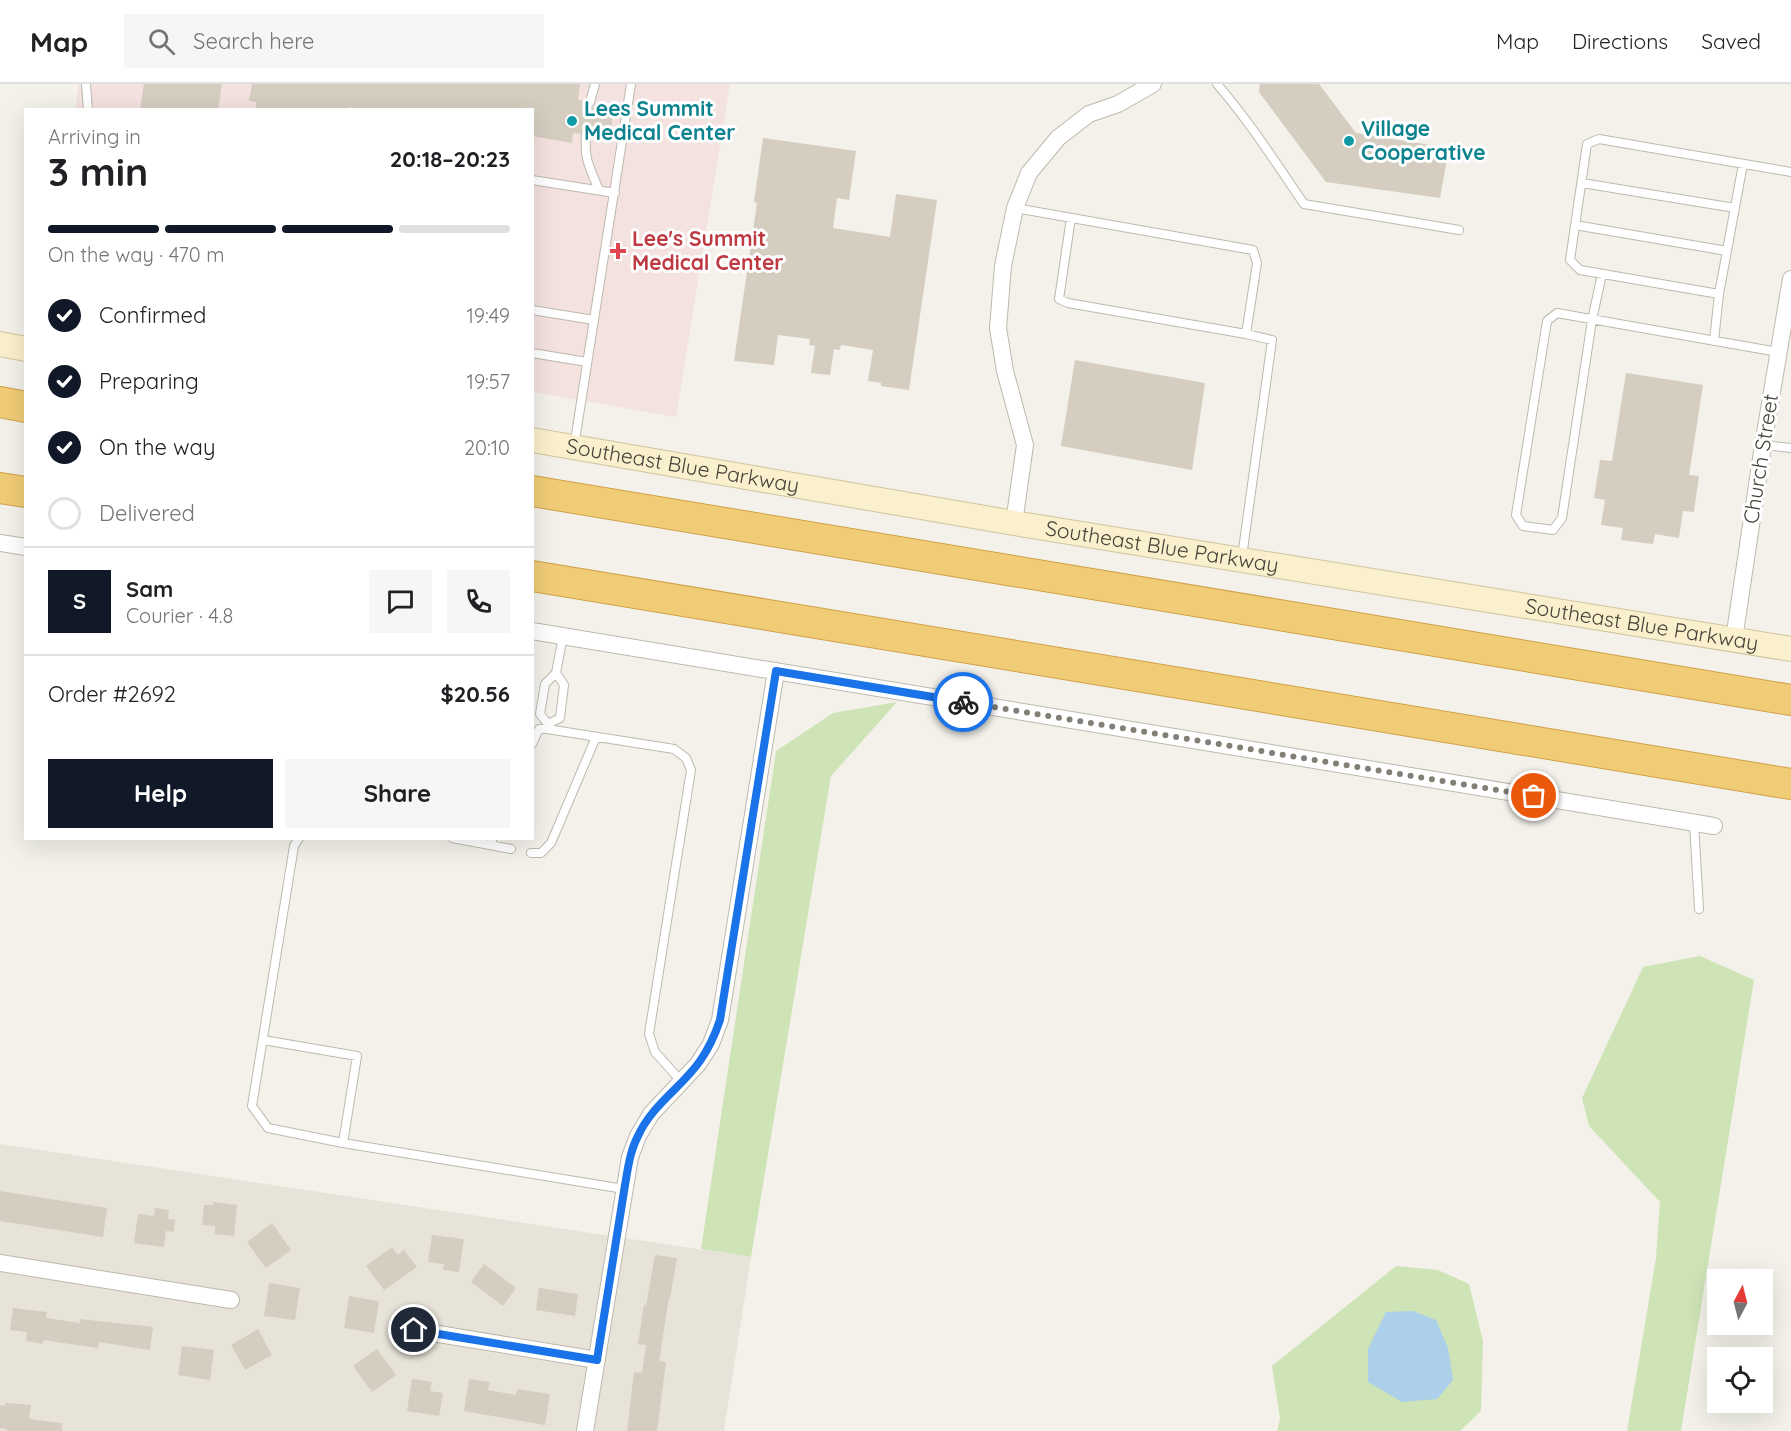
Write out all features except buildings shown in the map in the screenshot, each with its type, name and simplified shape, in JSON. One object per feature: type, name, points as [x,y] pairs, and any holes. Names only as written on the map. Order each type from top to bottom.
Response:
[{"type":"highway","points":[[0,402],[24,406]]},
{"type":"highway","points":[[0,488],[24,492]]},
{"type":"highway","points":[[534,491],[1791,700]]},
{"type":"highway","points":[[534,576],[1791,784]]},
{"type":"street","points":[[1014,523],[1025,445],[1005,371],[998,328],[1003,266],[1015,208],[1029,173],[1058,138],[1089,114],[1118,104],[1153,84]]},
{"type":"street","name":"Church Street","points":[[1734,639],[1791,279]]},
{"type":"street","points":[[0,344],[24,349]]},
{"type":"street","name":"Southeast Blue Parkway","points":[[534,440],[1014,523],[1791,649]]},
{"type":"street","points":[[0,543],[24,547]]},
{"type":"street","points":[[534,631],[1714,826]]},
{"type":"street","points":[[585,1431],[630,1157],[638,1136],[651,1114],[698,1064],[711,1044],[720,1020],[776,671]]},
{"type":"street","points":[[0,1263],[231,1300]]},
{"type":"street","points":[[414,1330],[597,1360]]},
{"type":"lane","points":[[86,84],[88,108]]},
{"type":"lane","points":[[590,102],[595,84]]},
{"type":"lane","points":[[574,447],[631,84]]},
{"type":"lane","points":[[1217,84],[1304,204],[1459,230]]},
{"type":"lane","points":[[586,135],[585,152],[599,190]]},
{"type":"lane","points":[[1719,294],[1580,270],[1570,260],[1587,144],[1599,139],[1791,172]]},
{"type":"lane","points":[[1714,341],[1719,294],[1743,164]]},
{"type":"lane","points":[[534,180],[615,193]]},
{"type":"lane","points":[[1581,183],[1735,208]]},
{"type":"lane","points":[[1015,208],[1253,249],[1257,263],[1246,334]]},
{"type":"lane","points":[[1071,218],[1059,298],[1068,303],[1272,340],[1241,560]]},
{"type":"lane","points":[[1575,225],[1727,251]]},
{"type":"lane","points":[[1602,273],[1592,320],[1562,518],[1553,530],[1523,526],[1516,514],[1547,321],[1557,314],[1592,320],[1778,352]]},
{"type":"lane","points":[[534,310],[594,320]]},
{"type":"lane","points":[[534,353],[587,362]]},
{"type":"lane","points":[[1763,445],[1791,448]]},
{"type":"lane","points":[[548,727],[540,714],[545,684],[556,673],[563,636]]},
{"type":"lane","points":[[548,727],[560,718],[564,685],[556,673]]},
{"type":"lane","points":[[534,740],[539,729],[548,727],[674,749],[686,758],[691,770],[649,1034],[655,1052],[681,1082]]},
{"type":"lane","points":[[531,853],[541,853],[551,843],[596,737]]},
{"type":"lane","points":[[1694,823],[1699,909]]},
{"type":"lane","points":[[298,840],[294,846],[252,1106],[268,1128],[343,1143],[624,1189]]},
{"type":"lane","points":[[472,840],[492,842],[511,849]]},
{"type":"lane","points":[[263,1040],[357,1056],[343,1143]]},
{"type":"shaded area","name":"Lee's Summit Medical Center","points":[[79,84],[730,84],[676,417],[534,392],[534,108],[75,108]]},
{"type":"shaded area","points":[[0,1144],[751,1257],[724,1431],[0,1431]]},
{"type":"green space","points":[[897,702],[831,776],[751,1257],[701,1249],[776,751],[833,713]]},
{"type":"green space","points":[[1700,956],[1754,980],[1681,1431],[1627,1431],[1656,1258],[1660,1202],[1589,1126],[1582,1098],[1643,967]]},
{"type":"green space","points":[[1396,1266],[1438,1270],[1469,1284],[1483,1341],[1481,1411],[1460,1431],[1277,1431],[1280,1419],[1272,1366]]},
{"type":"water","points":[[1413,1311],[1436,1320],[1448,1348],[1453,1380],[1437,1399],[1402,1402],[1368,1382],[1368,1349],[1386,1312]]},
{"type":"way so far","points":[[963,702],[1534,796]]},
{"type":"place","name":"Lees Summit Medical Center","points":[[572,121]]},
{"type":"place","name":"Village Cooperative","points":[[1349,141]]},
{"type":"place","name":"Lee's Summit Medical Center","points":[[618,251]]},
{"type":"route","points":[[414,1330],[597,1360],[630,1157],[638,1136],[651,1114],[698,1064],[711,1044],[720,1020],[776,671],[963,702]]}]
